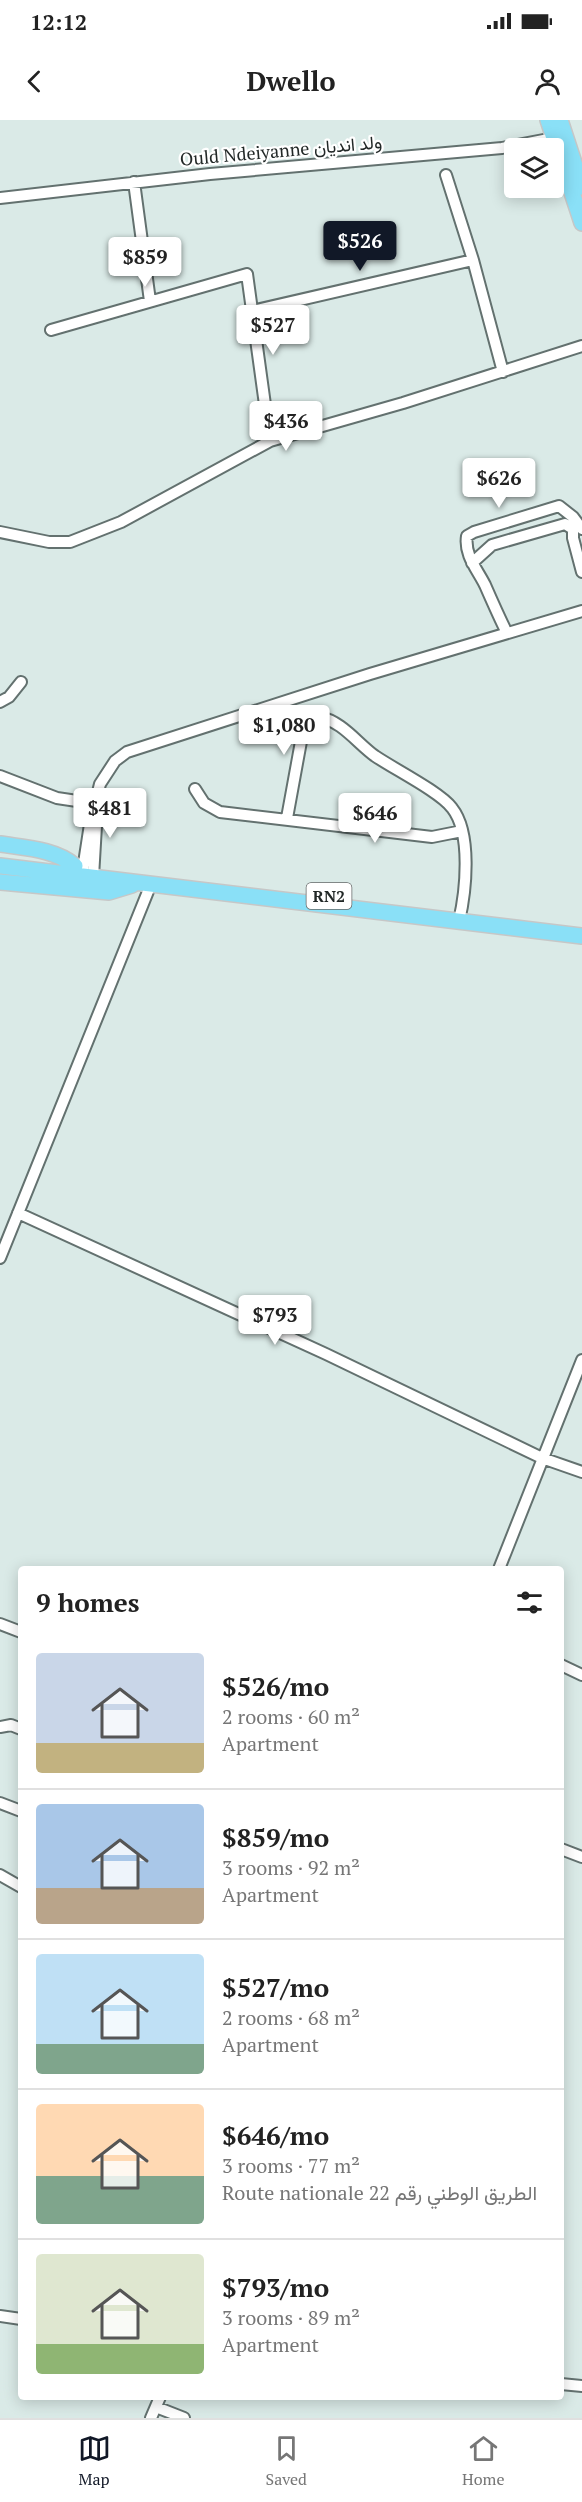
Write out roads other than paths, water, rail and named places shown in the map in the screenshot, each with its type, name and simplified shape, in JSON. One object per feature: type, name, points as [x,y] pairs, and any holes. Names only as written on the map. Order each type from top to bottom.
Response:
[{"type":"highway","points":[[548,120],[559,137],[582,187]]},
{"type":"highway","points":[[560,120],[559,137],[582,223]]},
{"type":"highway","points":[[0,844],[45,851],[66,859],[85,871]]},
{"type":"highway","name":"RN2","points":[[0,857],[85,871],[460,916],[582,936]]},
{"type":"highway","name":"RN2","points":[[0,866],[85,871],[146,884],[582,927]]},
{"type":"highway","points":[[0,882],[109,892],[146,884]]},
{"type":"street","name":"Ould Ndeiyanne ولد انديان","points":[[0,198],[134,182],[502,148],[559,137]]},
{"type":"street","points":[[446,175],[473,260],[503,372]]},
{"type":"street","points":[[134,182],[150,301]]},
{"type":"street","points":[[252,311],[473,260]]},
{"type":"street","points":[[51,330],[247,274],[270,441]]},
{"type":"street","points":[[0,532],[49,542],[70,542],[121,522],[270,441],[503,372],[582,346]]},
{"type":"street","points":[[507,633],[472,563],[466,544],[467,536],[559,506],[573,517],[577,529],[582,572]]},
{"type":"street","points":[[472,563],[492,544],[565,524],[577,529]]},
{"type":"street","points":[[85,871],[100,784],[105,774],[127,752],[139,746],[582,611]]},
{"type":"street","points":[[0,702],[9,697],[21,682]]},
{"type":"street","points":[[286,818],[302,736],[307,726],[319,717],[333,721],[390,766],[442,798],[452,808],[462,831],[464,843],[460,916]]},
{"type":"street","points":[[0,776],[57,798],[96,807]]},
{"type":"street","points":[[195,789],[204,803],[220,812],[432,837],[462,831]]},
{"type":"street","points":[[0,1258],[146,884]]},
{"type":"street","points":[[18,1213],[315,1349],[542,1458],[582,1472]]},
{"type":"street","points":[[500,1566],[582,1360]]},
{"type":"street","points":[[0,1624],[18,1631]]},
{"type":"street","points":[[564,1666],[582,1675]]},
{"type":"street","points":[[0,1727],[11,1725],[18,1728]]},
{"type":"street","points":[[0,1803],[18,1810]]},
{"type":"street","points":[[564,1850],[582,1857]]},
{"type":"street","points":[[0,1875],[18,1885]]},
{"type":"street","points":[[1,2316],[18,2319]]},
{"type":"street","points":[[564,2384],[582,2386]]},
{"type":"street","points":[[151,2418],[158,2402],[184,2418]]}]
